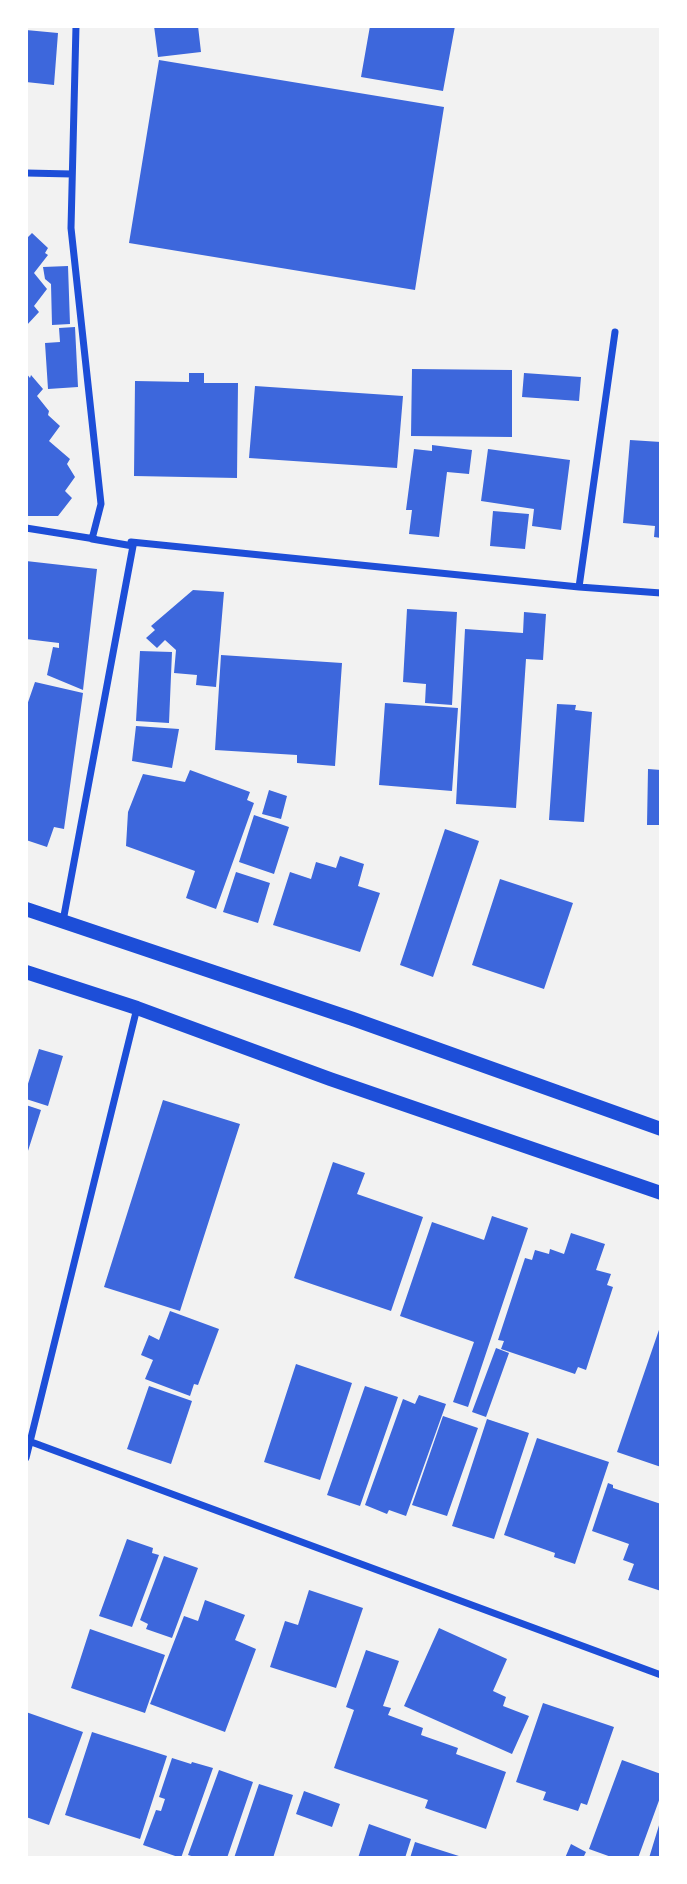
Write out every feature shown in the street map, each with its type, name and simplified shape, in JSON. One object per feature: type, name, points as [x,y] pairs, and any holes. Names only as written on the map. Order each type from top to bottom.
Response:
[{"type":"main road","points":[[26,909],[353,1019],[661,1129]]},
{"type":"main road","points":[[26,972],[137,1008],[330,1079],[661,1193]]},
{"type":"street","points":[[76,26],[71,228],[101,504],[92,538]]},
{"type":"street","points":[[26,173],[72,174]]},
{"type":"street","points":[[579,587],[615,332]]},
{"type":"street","points":[[26,528],[133,545],[63,921]]},
{"type":"street","points":[[92,538],[661,593]]},
{"type":"street","points":[[26,1458],[28,1441],[137,1008]]},
{"type":"street","points":[[28,1441],[661,1675]]},
{"type":"building","points":[[154,26],[198,26],[201,52],[158,57]]},
{"type":"building","points":[[370,26],[455,26],[443,91],[361,77]]},
{"type":"building","points":[[26,30],[58,33],[54,85],[26,82]]},
{"type":"building","points":[[159,60],[444,107],[415,290],[129,243]]},
{"type":"building","points":[[32,233],[48,248],[45,253],[48,255],[34,273],[47,289],[34,306],[39,312],[26,326],[26,239]]},
{"type":"building","points":[[68,266],[70,324],[52,325],[51,284],[45,279],[43,267]]},
{"type":"building","points":[[75,327],[78,387],[48,389],[45,343],[60,342],[59,328]]},
{"type":"building","points":[[412,369],[512,370],[512,437],[411,436]]},
{"type":"building","points":[[26,373],[43,389],[37,396],[49,411],[48,415],[60,426],[49,441],[70,459],[67,464],[75,477],[65,491],[72,498],[58,516],[26,516]]},
{"type":"building","points":[[189,373],[204,373],[204,383],[238,383],[237,478],[134,476],[135,381],[189,382]]},
{"type":"building","points":[[524,373],[581,377],[579,401],[522,397]]},
{"type":"building","points":[[255,386],[403,396],[397,468],[249,458]]},
{"type":"building","points":[[630,440],[661,442],[661,538],[654,537],[655,526],[623,523]]},
{"type":"building","points":[[432,445],[472,450],[469,474],[447,472],[439,537],[409,534],[412,510],[406,510],[414,449],[432,451]]},
{"type":"building","points":[[488,449],[570,460],[561,530],[532,526],[534,509],[481,501]]},
{"type":"building","points":[[493,511],[529,514],[525,549],[490,546]]},
{"type":"building","points":[[26,561],[97,569],[83,690],[47,675],[53,647],[59,648],[59,643],[26,639]]},
{"type":"building","points":[[193,590],[224,592],[216,687],[196,685],[197,675],[174,673],[176,650],[165,640],[157,648],[146,638],[155,630],[151,626]]},
{"type":"building","points":[[407,609],[457,612],[452,705],[425,703],[426,684],[403,682]]},
{"type":"building","points":[[524,612],[546,614],[543,660],[526,659],[516,808],[456,804],[465,629],[523,633]]},
{"type":"building","points":[[140,651],[172,652],[169,723],[136,721]]},
{"type":"building","points":[[221,655],[342,663],[335,766],[297,763],[297,755],[215,750]]},
{"type":"building","points":[[35,682],[83,693],[64,829],[54,827],[47,847],[26,840],[26,708]]},
{"type":"building","points":[[385,703],[458,708],[452,791],[379,785]]},
{"type":"building","points":[[557,704],[576,705],[575,710],[592,712],[584,822],[549,820]]},
{"type":"building","points":[[136,726],[179,729],[172,768],[132,761]]},
{"type":"building","points":[[648,769],[661,770],[661,825],[647,825]]},
{"type":"building","points":[[190,770],[250,792],[247,800],[254,803],[216,909],[186,898],[195,871],[126,846],[128,812],[143,774],[185,782]]},
{"type":"building","points":[[269,790],[287,796],[281,819],[262,814]]},
{"type":"building","points":[[254,815],[289,827],[274,874],[239,862]]},
{"type":"building","points":[[445,829],[479,841],[433,977],[400,965]]},
{"type":"building","points":[[340,856],[364,864],[358,886],[380,893],[360,952],[273,925],[290,872],[311,879],[316,862],[336,868]]},
{"type":"building","points":[[236,872],[270,883],[258,923],[223,912]]},
{"type":"building","points":[[500,879],[573,903],[544,989],[472,965]]},
{"type":"building","points":[[39,1049],[63,1056],[48,1106],[26,1099],[26,1090]]},
{"type":"building","points":[[163,1100],[240,1124],[180,1311],[104,1287]]},
{"type":"building","points":[[26,1105],[41,1110],[27,1154],[26,1154]]},
{"type":"building","points":[[333,1162],[365,1173],[357,1194],[423,1217],[391,1311],[294,1278]]},
{"type":"building","points":[[492,1216],[528,1228],[468,1407],[453,1402],[474,1342],[400,1316],[432,1222],[484,1240]]},
{"type":"building","points":[[571,1233],[605,1244],[596,1270],[611,1274],[607,1285],[613,1287],[586,1370],[578,1367],[575,1374],[501,1349],[504,1341],[498,1340],[525,1258],[532,1260],[535,1250],[549,1254],[550,1249],[564,1254]]},
{"type":"building","points":[[170,1311],[219,1329],[198,1385],[194,1384],[190,1396],[145,1379],[153,1360],[141,1355],[149,1335],[159,1340]]},
{"type":"building","points":[[661,1324],[661,1467],[617,1452]]},
{"type":"building","points":[[496,1348],[509,1353],[486,1417],[472,1412]]},
{"type":"building","points":[[296,1364],[352,1383],[320,1480],[264,1462]]},
{"type":"building","points":[[149,1386],[192,1401],[171,1464],[127,1449]]},
{"type":"building","points":[[365,1386],[398,1397],[360,1506],[327,1495]]},
{"type":"building","points":[[419,1395],[446,1404],[406,1516],[389,1510],[387,1514],[365,1505],[403,1399],[415,1404]]},
{"type":"building","points":[[443,1416],[478,1428],[447,1516],[412,1505]]},
{"type":"building","points":[[487,1419],[529,1433],[494,1539],[452,1526]]},
{"type":"building","points":[[537,1438],[609,1462],[575,1564],[554,1557],[555,1553],[504,1535]]},
{"type":"building","points":[[608,1483],[613,1485],[613,1488],[661,1504],[661,1591],[628,1580],[634,1564],[623,1560],[629,1544],[592,1531]]},
{"type":"building","points":[[127,1539],[153,1548],[152,1553],[159,1555],[132,1627],[99,1616]]},
{"type":"building","points":[[164,1556],[198,1568],[172,1638],[146,1629],[148,1624],[140,1620]]},
{"type":"building","points":[[309,1590],[363,1608],[336,1688],[270,1667],[285,1621],[298,1625]]},
{"type":"building","points":[[205,1600],[245,1615],[235,1640],[256,1649],[225,1732],[150,1704],[184,1616],[198,1621]]},
{"type":"building","points":[[439,1628],[507,1659],[493,1691],[506,1697],[503,1706],[529,1716],[512,1754],[404,1706]]},
{"type":"building","points":[[90,1629],[165,1655],[145,1713],[71,1688]]},
{"type":"building","points":[[366,1650],[399,1661],[383,1706],[391,1708],[388,1715],[423,1728],[421,1735],[458,1748],[456,1754],[506,1772],[486,1829],[425,1808],[428,1800],[334,1768],[354,1710],[346,1707]]},
{"type":"building","points":[[543,1703],[614,1727],[587,1805],[581,1803],[578,1811],[543,1800],[546,1792],[516,1782]]},
{"type":"building","points":[[26,1712],[83,1732],[49,1825],[26,1817]]},
{"type":"building","points":[[92,1732],[167,1756],[140,1839],[65,1815]]},
{"type":"building","points":[[172,1758],[213,1768],[181,1858],[143,1845],[156,1810],[161,1811],[165,1799],[159,1797]]},
{"type":"building","points":[[622,1760],[661,1774],[661,1795],[638,1858],[614,1858],[589,1849]]},
{"type":"building","points":[[219,1770],[253,1782],[227,1858],[198,1858],[188,1855]]},
{"type":"building","points":[[259,1784],[293,1795],[273,1858],[234,1858]]},
{"type":"building","points":[[304,1791],[340,1804],[332,1827],[296,1814]]},
{"type":"building","points":[[660,1822],[661,1858],[649,1858]]},
{"type":"building","points":[[369,1824],[411,1839],[405,1858],[358,1858]]},
{"type":"building","points":[[415,1842],[462,1857],[462,1858],[410,1858]]},
{"type":"building","points":[[571,1844],[586,1852],[583,1858],[565,1858]]}]
